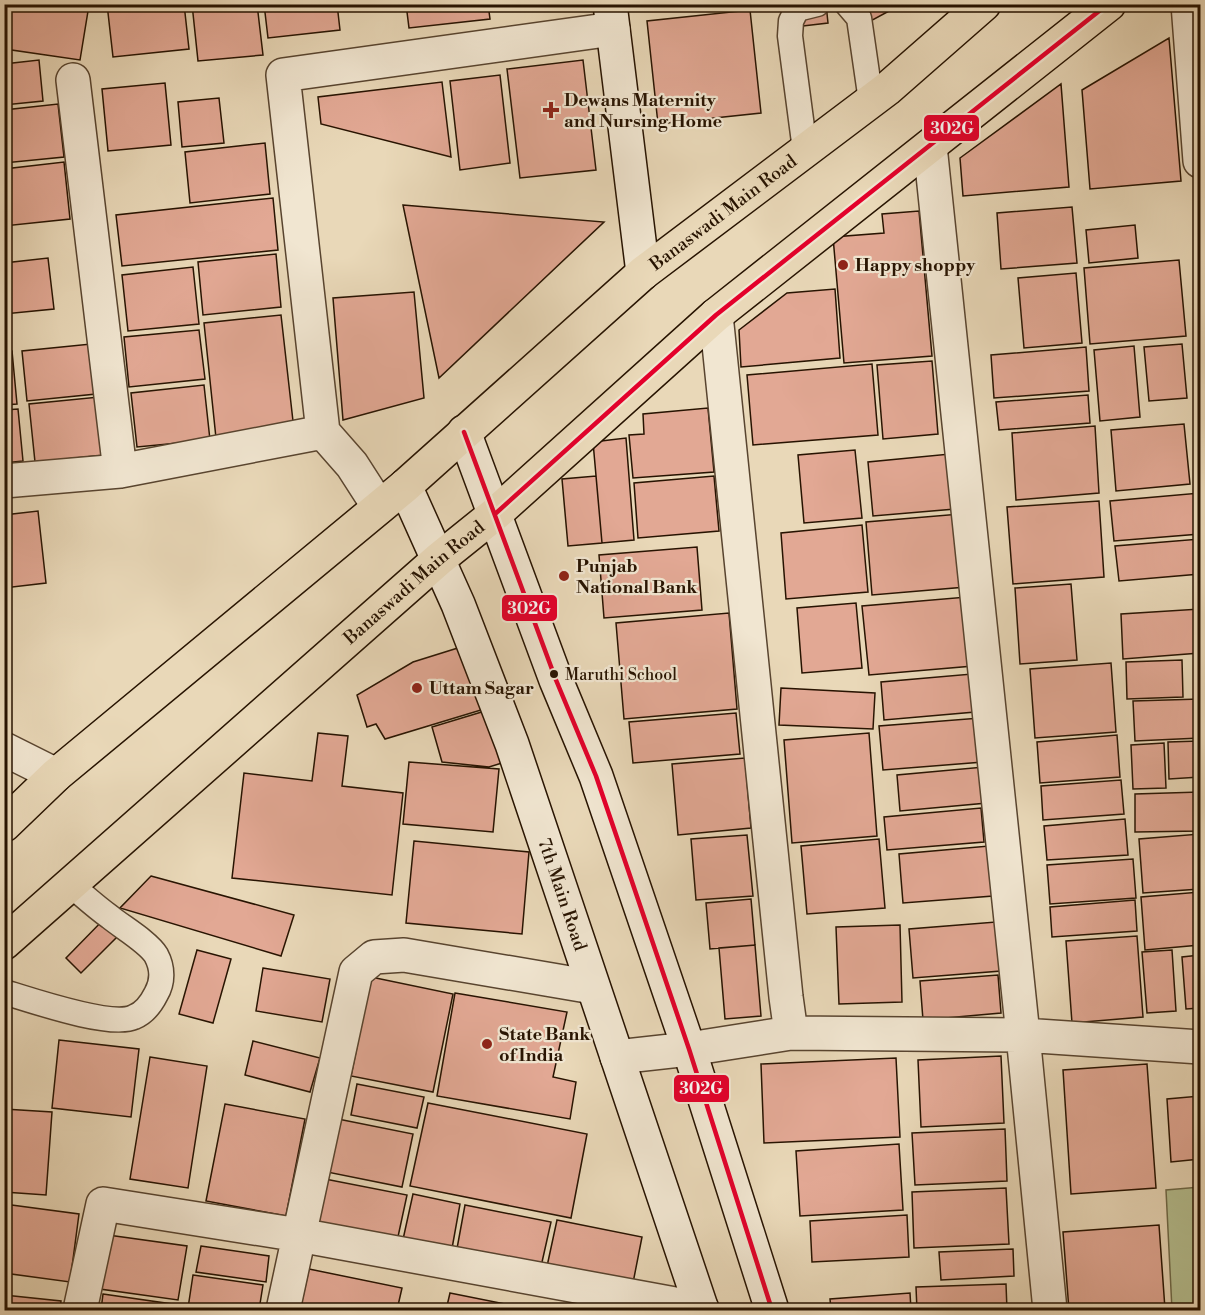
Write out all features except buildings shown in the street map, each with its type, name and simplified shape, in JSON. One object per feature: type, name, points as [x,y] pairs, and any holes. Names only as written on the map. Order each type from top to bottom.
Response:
[{"type":"main road","name":"Banaswadi Main Road","points":[[4,825],[56,775],[405,486],[643,273],[887,89],[984,4]]},
{"type":"main road","name":"Banaswadi Main Road","points":[[4,943],[439,559],[495,514],[716,315],[1109,4]]},
{"type":"street","points":[[1188,4],[1200,161]]},
{"type":"street","points":[[379,507],[352,465],[323,432],[283,75],[612,17],[643,273]]},
{"type":"street","points":[[73,80],[120,471]]},
{"type":"street","points":[[930,146],[1050,1311]]},
{"type":"street","points":[[716,315],[791,1033]]},
{"type":"street","points":[[4,481],[120,471],[323,432]]},
{"type":"street","points":[[464,432],[556,680],[596,776],[689,1049],[772,1311]]},
{"type":"street","name":"7th Main Road","points":[[405,486],[458,604],[512,744],[702,1310]]},
{"type":"street","points":[[4,749],[56,775]]},
{"type":"street","points":[[284,1311],[356,972],[374,957],[404,955],[594,987]]},
{"type":"street","points":[[617,1057],[689,1049],[791,1033],[1023,1035],[1200,1047]]},
{"type":"street","points":[[80,1311],[103,1204],[299,1235],[702,1310]]},
{"type":"lane","points":[[805,150],[790,36],[791,21],[797,9],[817,4]]},
{"type":"lane","points":[[847,4],[859,18],[871,101]]},
{"type":"lane","points":[[4,992],[94,1017],[117,1021],[133,1018],[146,1010],[155,996],[162,971],[155,954],[136,936],[71,885]]},
{"type":"green space","points":[[1200,1187],[1200,1310],[1172,1310],[1166,1190]]},
{"type":"transit line","name":"302G","points":[[495,514],[716,315],[1108,4]]},
{"type":"transit line","name":"302G","points":[[464,432],[556,680],[596,776],[689,1049],[772,1310]]},
{"type":"place","name":"Dewans Maternity and Nursing Home","points":[[551,110]]},
{"type":"place","name":"Happy shoppy","points":[[843,265]]},
{"type":"place","name":"Punjab National Bank","points":[[564,576]]},
{"type":"place","name":"Maruthi School","points":[[554,674]]},
{"type":"place","name":"Uttam Sagar","points":[[417,688]]},
{"type":"place","name":"State Bank of India","points":[[487,1044]]}]
